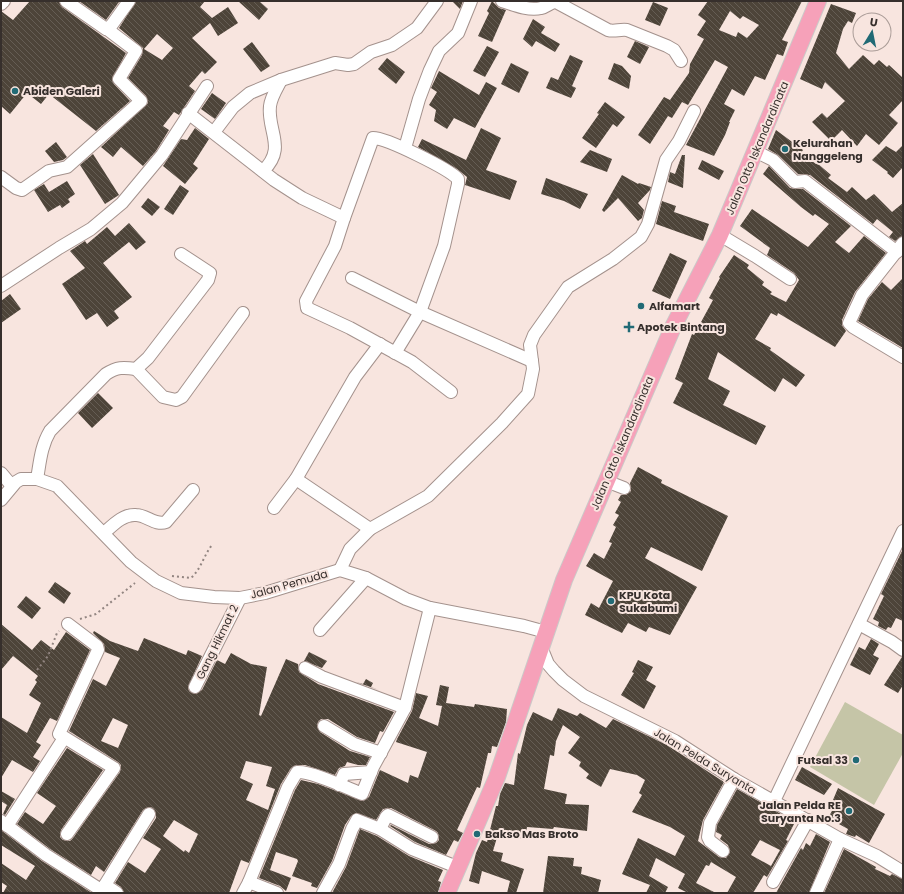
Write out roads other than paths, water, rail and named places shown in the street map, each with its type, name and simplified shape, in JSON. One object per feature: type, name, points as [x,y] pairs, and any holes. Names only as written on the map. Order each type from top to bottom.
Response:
[{"type":"main road","name":"Jalan Otto Iskandardinata","points":[[447,893],[497,777],[564,580],[673,327],[720,235],[818,1]]},
{"type":"street","points":[[1,4],[4,1]]},
{"type":"street","points":[[1,177],[16,188],[22,190],[49,171],[67,167],[141,101],[119,80],[136,51],[66,1]]},
{"type":"street","points":[[107,29],[111,26],[129,1]]},
{"type":"street","points":[[214,132],[233,107],[250,93],[281,80],[335,63],[351,65],[371,52],[392,45],[417,28],[437,1]]},
{"type":"street","points":[[406,148],[419,99],[430,70],[440,51],[458,33],[471,1]]},
{"type":"street","points":[[502,1],[531,8],[542,8],[549,3],[556,2],[612,32],[622,29],[627,30],[667,46],[674,50],[681,61]]},
{"type":"street","points":[[263,171],[270,164],[274,156],[275,134],[270,115],[270,105],[281,80]]},
{"type":"street","points":[[1,286],[91,229],[122,203],[162,155],[207,86]]},
{"type":"street","points":[[340,570],[350,549],[370,529],[428,496],[502,423],[528,394],[532,381],[531,341],[568,287],[613,259],[642,236],[648,224],[668,155],[679,141],[694,111]]},
{"type":"street","points":[[188,113],[274,180],[302,198],[344,218]]},
{"type":"street","points":[[394,353],[420,312],[444,246],[458,182],[456,177],[406,148],[380,139],[372,139],[334,246],[305,306],[313,313],[380,344],[394,353],[412,362],[451,392]]},
{"type":"street","points":[[755,151],[773,160],[796,182],[804,181],[900,248],[862,295],[849,322],[853,327],[903,357]]},
{"type":"street","points":[[720,235],[790,279]]},
{"type":"street","points":[[136,369],[148,358],[211,275],[181,254]]},
{"type":"street","points":[[352,278],[420,312],[532,361]]},
{"type":"street","points":[[37,479],[44,440],[50,431],[106,374],[115,368],[123,367],[136,369],[163,397],[176,400],[182,397],[243,313]]},
{"type":"street","points":[[274,508],[296,479],[354,377],[380,344]]},
{"type":"street","points":[[1,473],[12,486],[1,500]]},
{"type":"street","name":"Jalan Pemuda","points":[[12,486],[21,479],[37,479],[57,486],[131,562],[156,581],[181,593],[240,598],[264,593],[340,570],[366,578],[406,599],[430,608],[524,626],[546,632]]},
{"type":"street","points":[[296,479],[370,529]]},
{"type":"street","points":[[606,481],[624,488]]},
{"type":"street","points":[[104,533],[122,518],[136,514],[160,523],[166,522],[193,490]]},
{"type":"street","points":[[774,801],[903,530]]},
{"type":"street","points":[[320,630],[366,578]]},
{"type":"street","name":"Gang Hikmat 2","points":[[195,687],[240,598]]},
{"type":"street","points":[[277,893],[246,888],[294,774],[301,772],[362,794],[371,772],[405,708],[430,608]]},
{"type":"street","points":[[67,834],[114,768],[59,734],[98,650],[97,646],[68,624]]},
{"type":"street","points":[[859,624],[892,642],[903,650]]},
{"type":"street","name":"Jalan Pelda Suryanta","points":[[541,648],[548,664],[562,680],[574,689],[598,703],[612,708],[675,742],[734,779],[840,839],[877,856],[903,872]]},
{"type":"street","points":[[305,668],[322,677],[405,708]]},
{"type":"street","points":[[324,726],[354,744],[381,753]]},
{"type":"street","points":[[64,738],[4,824],[46,854],[102,889],[117,893]]},
{"type":"street","points":[[339,785],[344,774],[371,772]]},
{"type":"street","points":[[723,850],[710,841],[710,823],[734,779]]},
{"type":"street","points":[[102,889],[149,814]]},
{"type":"street","points":[[380,829],[388,816],[432,837]]},
{"type":"street","points":[[773,882],[808,820]]},
{"type":"street","points":[[323,893],[339,864],[356,821],[380,829],[412,848],[457,867]]},
{"type":"street","points":[[816,893],[840,839]]},
{"type":"place","name":"Abiden Galeri","points":[[15,91]]},
{"type":"place","name":"Kelurahan Nanggeleng","points":[[785,149]]},
{"type":"place","name":"Alfamart","points":[[641,306]]},
{"type":"place","name":"Apotek Bintang","points":[[629,327]]},
{"type":"place","name":"KPU Kota Sukabumi","points":[[611,601]]},
{"type":"place","name":"Futsal 33","points":[[856,760]]},
{"type":"place","name":"Jalan Pelda RE Suryanta No.3","points":[[849,811]]},
{"type":"place","name":"Bakso Mas Broto","points":[[477,834]]}]
